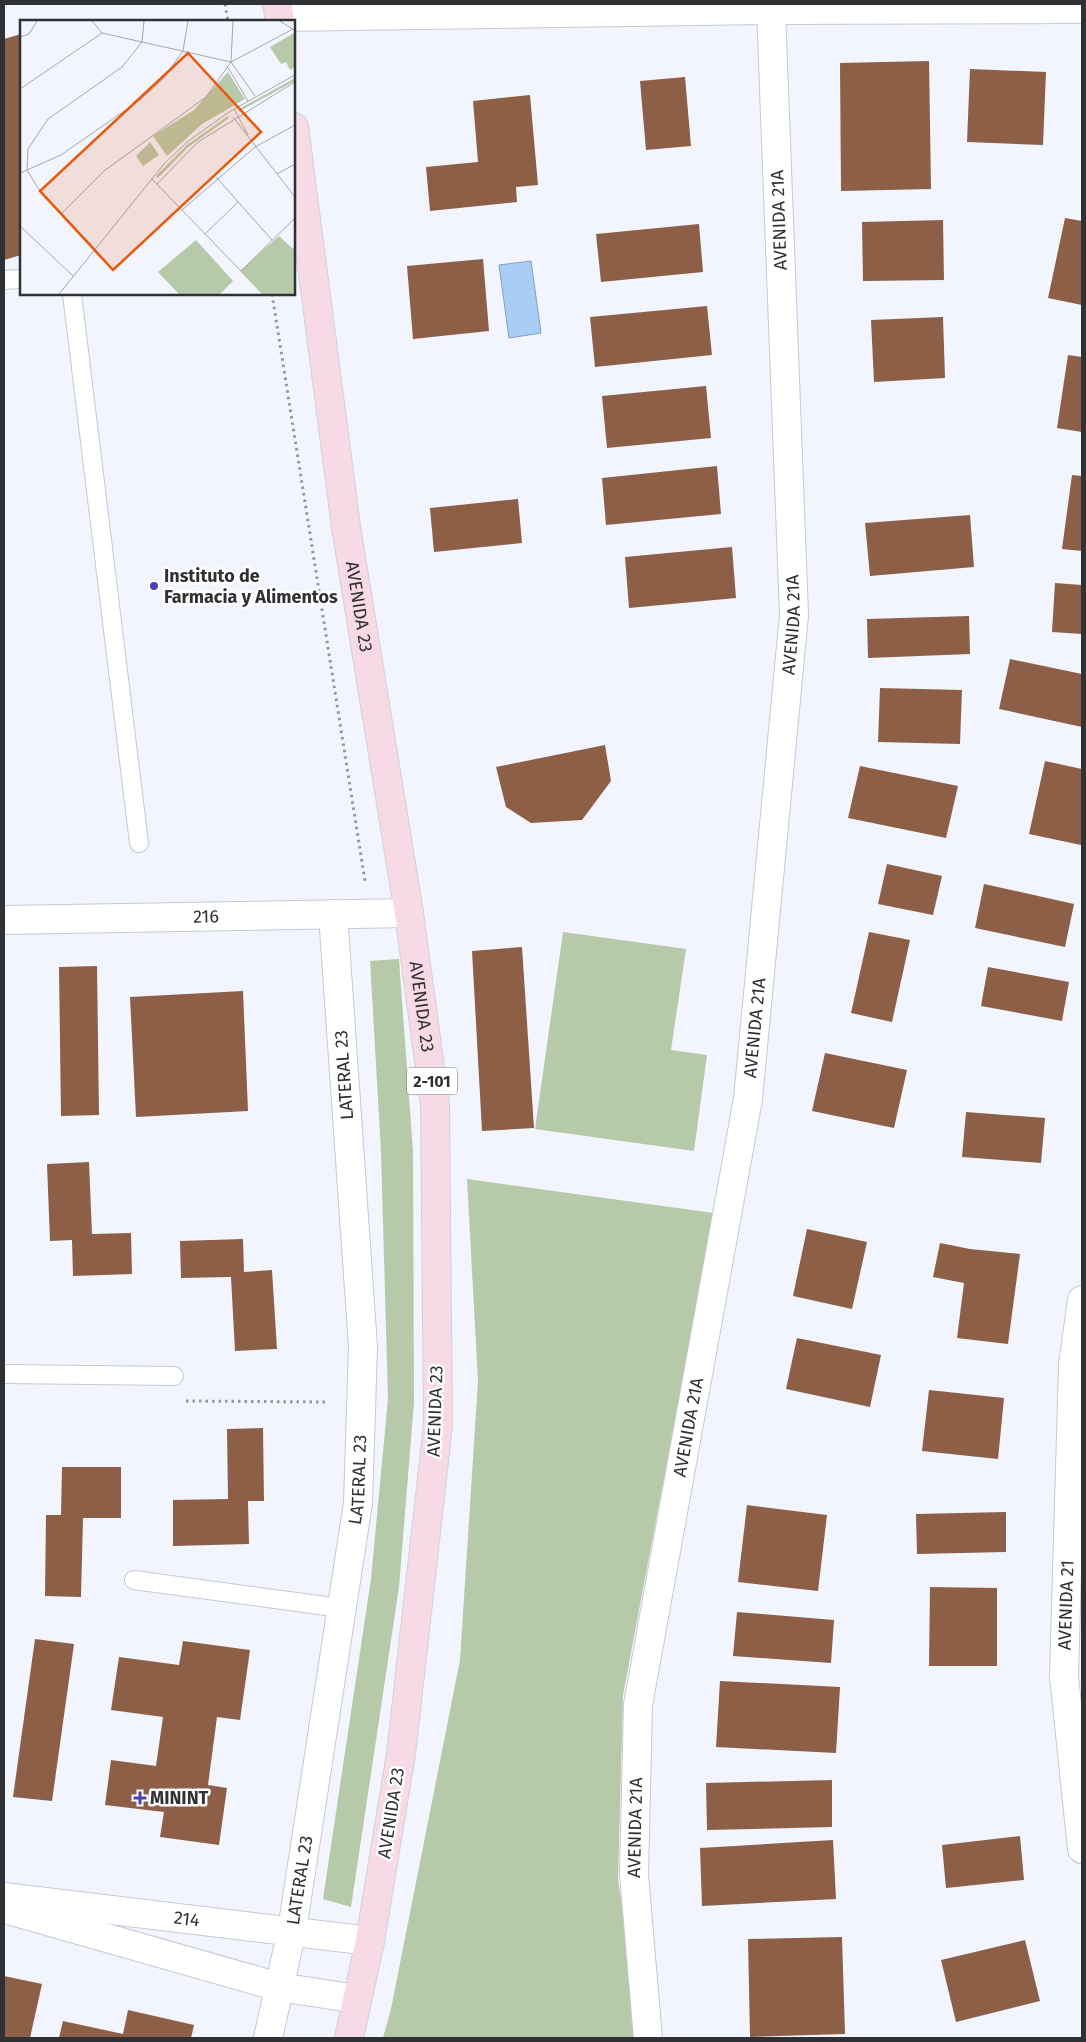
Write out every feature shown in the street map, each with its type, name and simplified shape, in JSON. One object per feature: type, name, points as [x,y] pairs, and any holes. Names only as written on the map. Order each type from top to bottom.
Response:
[{"type":"main road","name":"AVENIDA 23","points":[[295,142],[346,527],[408,913],[435,1105],[438,1425],[401,1754],[370,1941],[349,2038]]},
{"type":"street","points":[[279,14],[1082,9]]},
{"type":"street","name":"AVENIDA 21A","points":[[648,2038],[634,1875],[638,1705],[748,1099],[794,615],[771,10]]},
{"type":"street","name":"216","points":[[4,920],[408,913]]},
{"type":"street","name":"LATERAL 23","points":[[268,2038],[292,1930],[358,1503],[363,1347],[333,914]]},
{"type":"street","name":"AVENIDA 21","points":[[1082,1300],[1073,1365],[1064,1676],[1082,1849]]},
{"type":"street","name":"214","points":[[4,1897],[292,1930],[370,1941]]},
{"type":"street","points":[[4,1909],[279,1987],[357,1999]]},
{"type":"lane","points":[[4,280],[20,279]]},
{"type":"lane","points":[[72,295],[139,843]]},
{"type":"lane","points":[[4,1374],[174,1376]]},
{"type":"lane","points":[[134,1580],[341,1608]]},
{"type":"path","points":[[225,4],[228,20]]},
{"type":"path","points":[[174,1376],[174,1401],[361,1402]]},
{"type":"green space","points":[[563,932],[686,949],[671,1050],[707,1055],[694,1151],[535,1129]]},
{"type":"green space","points":[[399,959],[413,1152],[414,1402],[399,1587],[351,1907],[323,1899],[371,1579],[388,1399],[381,1151],[370,961]]},
{"type":"green space","points":[[467,1179],[714,1213],[623,1695],[618,1880],[643,2038],[383,2038],[391,2009],[460,1660],[478,1381]]},
{"type":"water","points":[[531,261],[541,333],[509,338],[499,265]]},
{"type":"building","points":[[20,34],[20,255],[4,260],[4,39]]},
{"type":"building","points":[[929,61],[931,189],[841,191],[840,63]]},
{"type":"building","points":[[970,69],[1046,72],[1043,145],[967,142]]},
{"type":"building","points":[[685,77],[691,146],[646,150],[640,81]]},
{"type":"building","points":[[530,95],[538,185],[516,187],[517,202],[430,211],[426,167],[478,162],[473,101]]},
{"type":"building","points":[[1065,218],[1082,221],[1082,305],[1048,298]]},
{"type":"building","points":[[943,220],[944,280],[863,281],[862,222]]},
{"type":"building","points":[[699,224],[703,272],[601,282],[596,234]]},
{"type":"building","points":[[483,259],[489,331],[413,339],[407,266]]},
{"type":"building","points":[[707,306],[712,355],[595,367],[590,317]]},
{"type":"building","points":[[943,317],[945,378],[874,382],[871,320]]},
{"type":"building","points":[[1068,355],[1082,357],[1082,432],[1057,428]]},
{"type":"building","points":[[706,386],[711,438],[607,448],[602,396]]},
{"type":"building","points":[[717,466],[721,514],[606,525],[602,478]]},
{"type":"building","points":[[1072,475],[1082,476],[1082,551],[1062,549]]},
{"type":"building","points":[[518,499],[522,543],[434,552],[430,508]]},
{"type":"building","points":[[970,515],[974,567],[870,576],[865,523]]},
{"type":"building","points":[[732,547],[736,598],[629,608],[625,557]]},
{"type":"building","points":[[1055,583],[1082,585],[1082,634],[1052,632]]},
{"type":"building","points":[[969,616],[970,654],[868,658],[867,619]]},
{"type":"building","points":[[1010,659],[1082,674],[1082,727],[999,709]]},
{"type":"building","points":[[880,688],[962,690],[960,744],[878,742]]},
{"type":"building","points":[[605,745],[611,781],[582,820],[531,823],[506,807],[496,767]]},
{"type":"building","points":[[1045,761],[1082,769],[1081,845],[1029,834]]},
{"type":"building","points":[[860,766],[958,786],[946,838],[848,818]]},
{"type":"building","points":[[887,864],[942,876],[933,915],[878,904]]},
{"type":"building","points":[[984,884],[1074,904],[1065,947],[975,928]]},
{"type":"building","points":[[869,932],[910,940],[892,1022],[851,1013]]},
{"type":"building","points":[[522,947],[534,1128],[482,1131],[472,951]]},
{"type":"building","points":[[97,966],[99,1115],[61,1116],[59,967]]},
{"type":"building","points":[[988,967],[1069,982],[1062,1021],[981,1006]]},
{"type":"building","points":[[243,991],[248,1111],[136,1117],[130,997]]},
{"type":"building","points":[[825,1053],[907,1070],[894,1128],[812,1111]]},
{"type":"building","points":[[966,1112],[1045,1118],[1041,1163],[962,1157]]},
{"type":"building","points":[[89,1162],[92,1234],[131,1233],[132,1274],[73,1276],[72,1240],[50,1241],[47,1164]]},
{"type":"building","points":[[807,1229],[867,1242],[852,1309],[793,1296]]},
{"type":"building","points":[[243,1239],[244,1272],[272,1270],[277,1349],[235,1351],[231,1277],[181,1278],[180,1241]]},
{"type":"building","points":[[940,1243],[970,1249],[1020,1254],[1008,1344],[957,1338],[964,1283],[933,1277]]},
{"type":"building","points":[[797,1338],[881,1355],[870,1407],[786,1389]]},
{"type":"building","points":[[929,1390],[1004,1398],[998,1459],[922,1451]]},
{"type":"building","points":[[263,1428],[264,1501],[248,1501],[249,1544],[173,1546],[173,1500],[228,1499],[227,1429]]},
{"type":"building","points":[[62,1467],[121,1467],[121,1518],[83,1518],[81,1597],[45,1596],[46,1515],[61,1515]]},
{"type":"building","points":[[747,1505],[827,1515],[818,1591],[738,1582]]},
{"type":"building","points":[[1006,1512],[1006,1552],[917,1554],[916,1514]]},
{"type":"building","points":[[930,1587],[997,1588],[997,1666],[929,1666]]},
{"type":"building","points":[[737,1612],[834,1620],[831,1663],[733,1656]]},
{"type":"building","points":[[35,1639],[74,1644],[52,1801],[13,1797]]},
{"type":"building","points":[[183,1641],[250,1650],[240,1720],[217,1717],[208,1785],[227,1788],[219,1845],[160,1837],[164,1812],[105,1805],[111,1760],[156,1766],[163,1717],[111,1710],[119,1657],[179,1665]]},
{"type":"building","points":[[720,1681],[840,1687],[836,1753],[716,1747]]},
{"type":"building","points":[[832,1780],[832,1827],[707,1830],[706,1783]]},
{"type":"building","points":[[1020,1836],[1024,1880],[946,1888],[942,1845]]},
{"type":"building","points":[[833,1840],[836,1899],[702,1906],[700,1848]]},
{"type":"building","points":[[842,1937],[845,2034],[750,2037],[748,1939]]},
{"type":"building","points":[[1025,1940],[1040,2001],[956,2022],[941,1960]]},
{"type":"building","points":[[4,1976],[42,1984],[30,2038],[4,2038]]},
{"type":"building","points":[[128,2010],[194,2025],[191,2038],[59,2038],[63,2021],[123,2034]]},
{"type":"place","name":"Instituto de Farmacia y Alimentos","points":[[154,586]]},
{"type":"place","name":"MININT","points":[[140,1798]]}]
